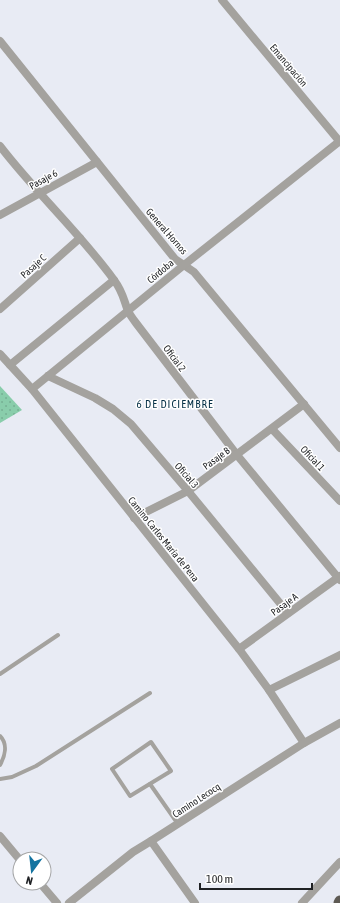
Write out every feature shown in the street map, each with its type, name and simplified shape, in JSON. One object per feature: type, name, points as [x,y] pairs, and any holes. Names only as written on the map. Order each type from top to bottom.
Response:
[{"type":"street","name":"Emancipación","points":[[222,0],[340,142]]},
{"type":"street","name":"General Hornos","points":[[0,41],[175,259],[194,272],[340,448]]},
{"type":"street","name":"Córdoba","points":[[32,389],[184,265],[340,142]]},
{"type":"street","name":"Oficial 2","points":[[0,146],[39,193],[80,238],[114,280],[122,291],[128,311],[136,323],[237,456],[339,577]]},
{"type":"street","name":"Pasaje 6","points":[[0,215],[97,162]]},
{"type":"street","name":"Pasaje C","points":[[0,309],[80,238]]},
{"type":"street","points":[[10,365],[114,280]]},
{"type":"street","name":"Camino Carlos María de Pena","points":[[0,354],[32,389],[239,649],[270,690],[304,743]]},
{"type":"street","name":"Oficial 3","points":[[48,376],[95,398],[131,424],[288,613]]},
{"type":"street","name":"Pasaje B","points":[[134,518],[188,491],[237,456],[304,404]]},
{"type":"street","name":"Oficial 1","points":[[272,429],[340,502]]},
{"type":"street","name":"Pasaje A","points":[[239,649],[339,577]]},
{"type":"street","points":[[270,690],[340,655]]},
{"type":"street","name":"Camino Lecocq","points":[[69,903],[133,852],[304,743],[340,723]]},
{"type":"street","points":[[0,836],[12,851]]},
{"type":"street","points":[[151,841],[195,903]]},
{"type":"street","points":[[302,903],[340,862]]},
{"type":"street","points":[[46,891],[56,903]]},
{"type":"lane","points":[[0,674],[58,635]]},
{"type":"lane","points":[[0,779],[12,777],[36,766],[150,693]]},
{"type":"lane","points":[[0,736],[3,739],[6,750],[0,765]]},
{"type":"lane","points":[[151,742],[171,771],[150,784],[130,796],[112,769],[151,742]]},
{"type":"lane","points":[[150,784],[178,824]]},
{"type":"green space","points":[[0,386],[22,410],[0,423]]},
{"type":"district","name":"6 DE DICIEMBRE","points":[[175,404]]}]
